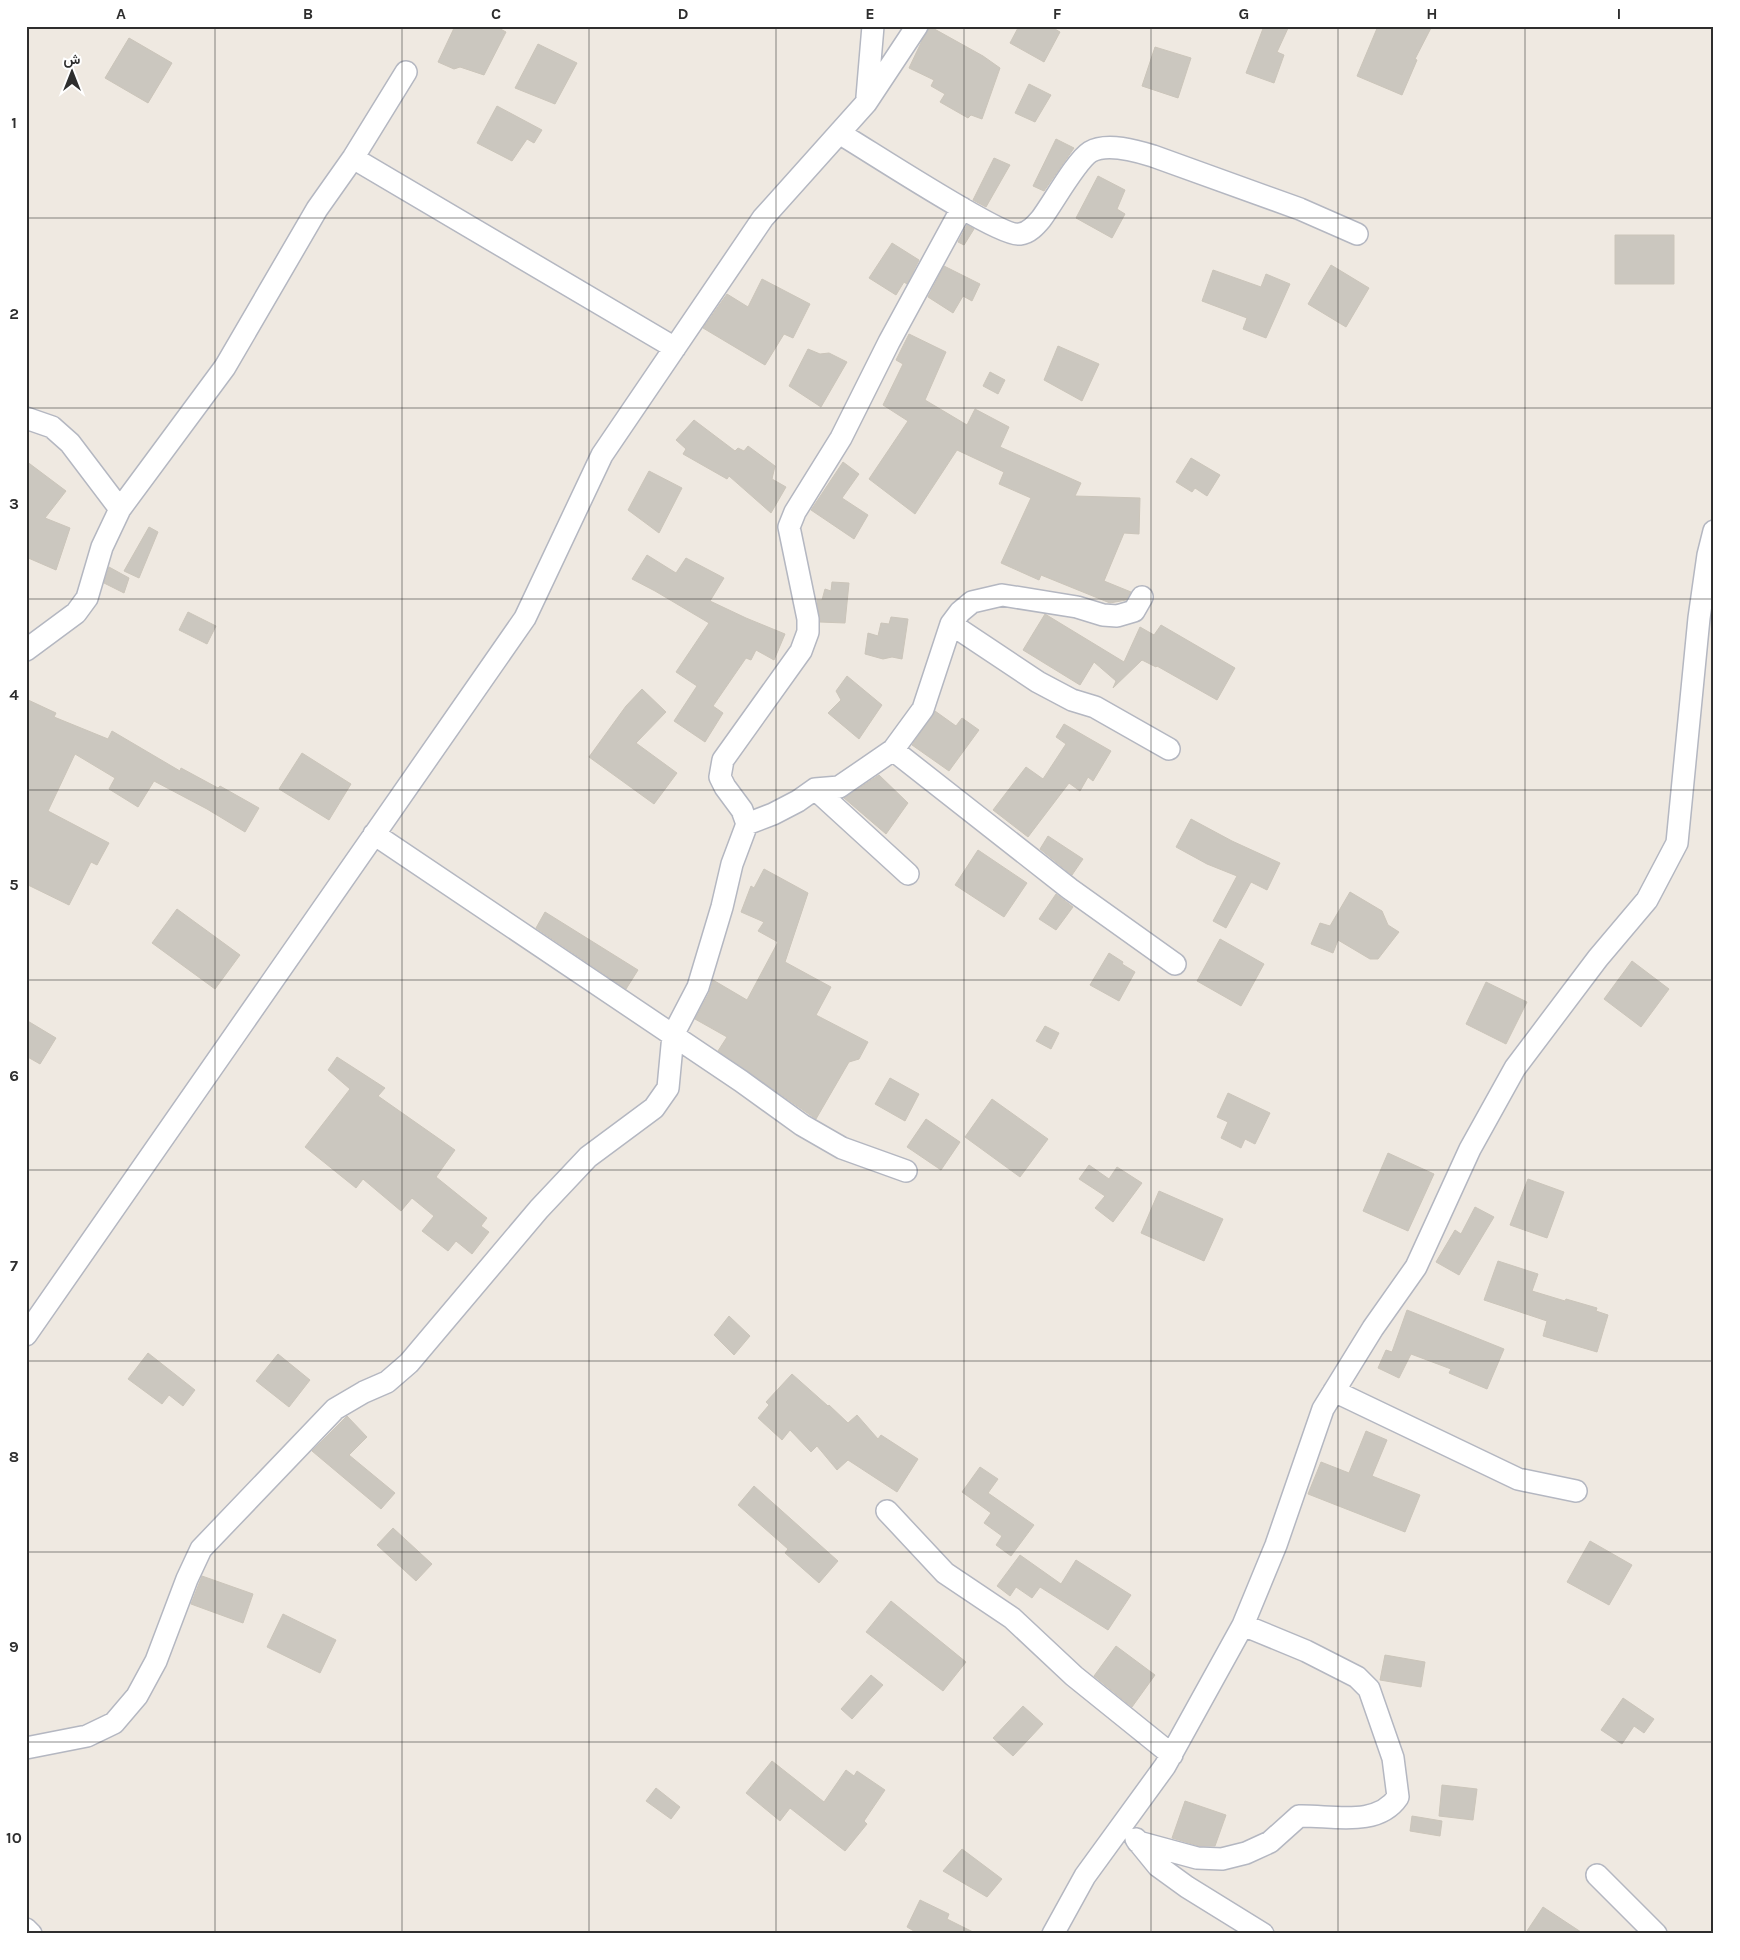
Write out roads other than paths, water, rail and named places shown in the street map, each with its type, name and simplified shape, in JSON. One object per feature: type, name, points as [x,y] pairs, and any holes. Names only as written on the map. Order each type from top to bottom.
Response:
[{"type":"street","points":[[866,103],[873,26]]},
{"type":"street","points":[[26,1335],[525,618],[602,455],[763,218],[866,103],[917,26]]},
{"type":"street","points":[[26,650],[76,612],[87,598],[102,547],[120,509],[225,367],[317,209],[353,158],[406,72]]},
{"type":"street","points":[[839,133],[962,208],[1007,233],[1020,234],[1033,228],[1078,166],[1091,152],[1106,148],[1129,149],[1242,187],[1300,209],[1357,234]]},
{"type":"street","points":[[353,158],[675,348]]},
{"type":"street","points":[[26,1748],[87,1736],[114,1723],[137,1696],[156,1661],[187,1579],[201,1550],[335,1409],[387,1382],[409,1363],[539,1209],[582,1164],[618,1134],[654,1108],[668,1088],[672,1035],[698,987],[722,907],[732,864],[747,824],[742,810],[720,777],[723,760],[801,651],[808,632],[808,619],[789,526],[795,512],[841,438],[889,342],[962,208]]},
{"type":"street","points":[[26,418],[52,427],[70,443],[120,509]]},
{"type":"street","points":[[1053,1934],[1085,1876],[1172,1755],[1243,1626],[1276,1545],[1323,1409],[1373,1328],[1416,1267],[1470,1149],[1515,1068],[1598,958],[1647,900],[1677,843],[1699,618],[1708,555],[1714,531]]},
{"type":"street","points":[[747,824],[773,814],[798,801],[815,789],[839,787],[893,750],[923,709],[951,624],[960,612],[972,602],[1002,595],[1028,598],[1077,607],[1103,615],[1117,616],[1134,611],[1142,597]]},
{"type":"street","points":[[951,624],[1038,682],[1072,700],[1104,712],[1169,749]]},
{"type":"street","points":[[893,750],[1070,889],[1175,964]]},
{"type":"street","points":[[815,789],[908,874]]},
{"type":"street","points":[[374,834],[741,1081],[802,1125],[842,1148],[906,1171]]},
{"type":"street","points":[[1334,1391],[1518,1478],[1576,1491]]},
{"type":"street","points":[[887,1511],[945,1573],[1012,1618],[1074,1676],[1172,1755]]},
{"type":"street","points":[[1138,1842],[1197,1858],[1222,1859],[1246,1853],[1270,1842],[1299,1816],[1353,1818],[1376,1814],[1394,1804],[1398,1796],[1393,1758],[1369,1689],[1357,1677],[1306,1651],[1243,1626]]},
{"type":"street","points":[[1124,1821],[1158,1866],[1187,1887],[1263,1934]]},
{"type":"street","points":[[1597,1876],[1656,1934]]},
{"type":"street","points":[[26,1929],[31,1934]]}]
